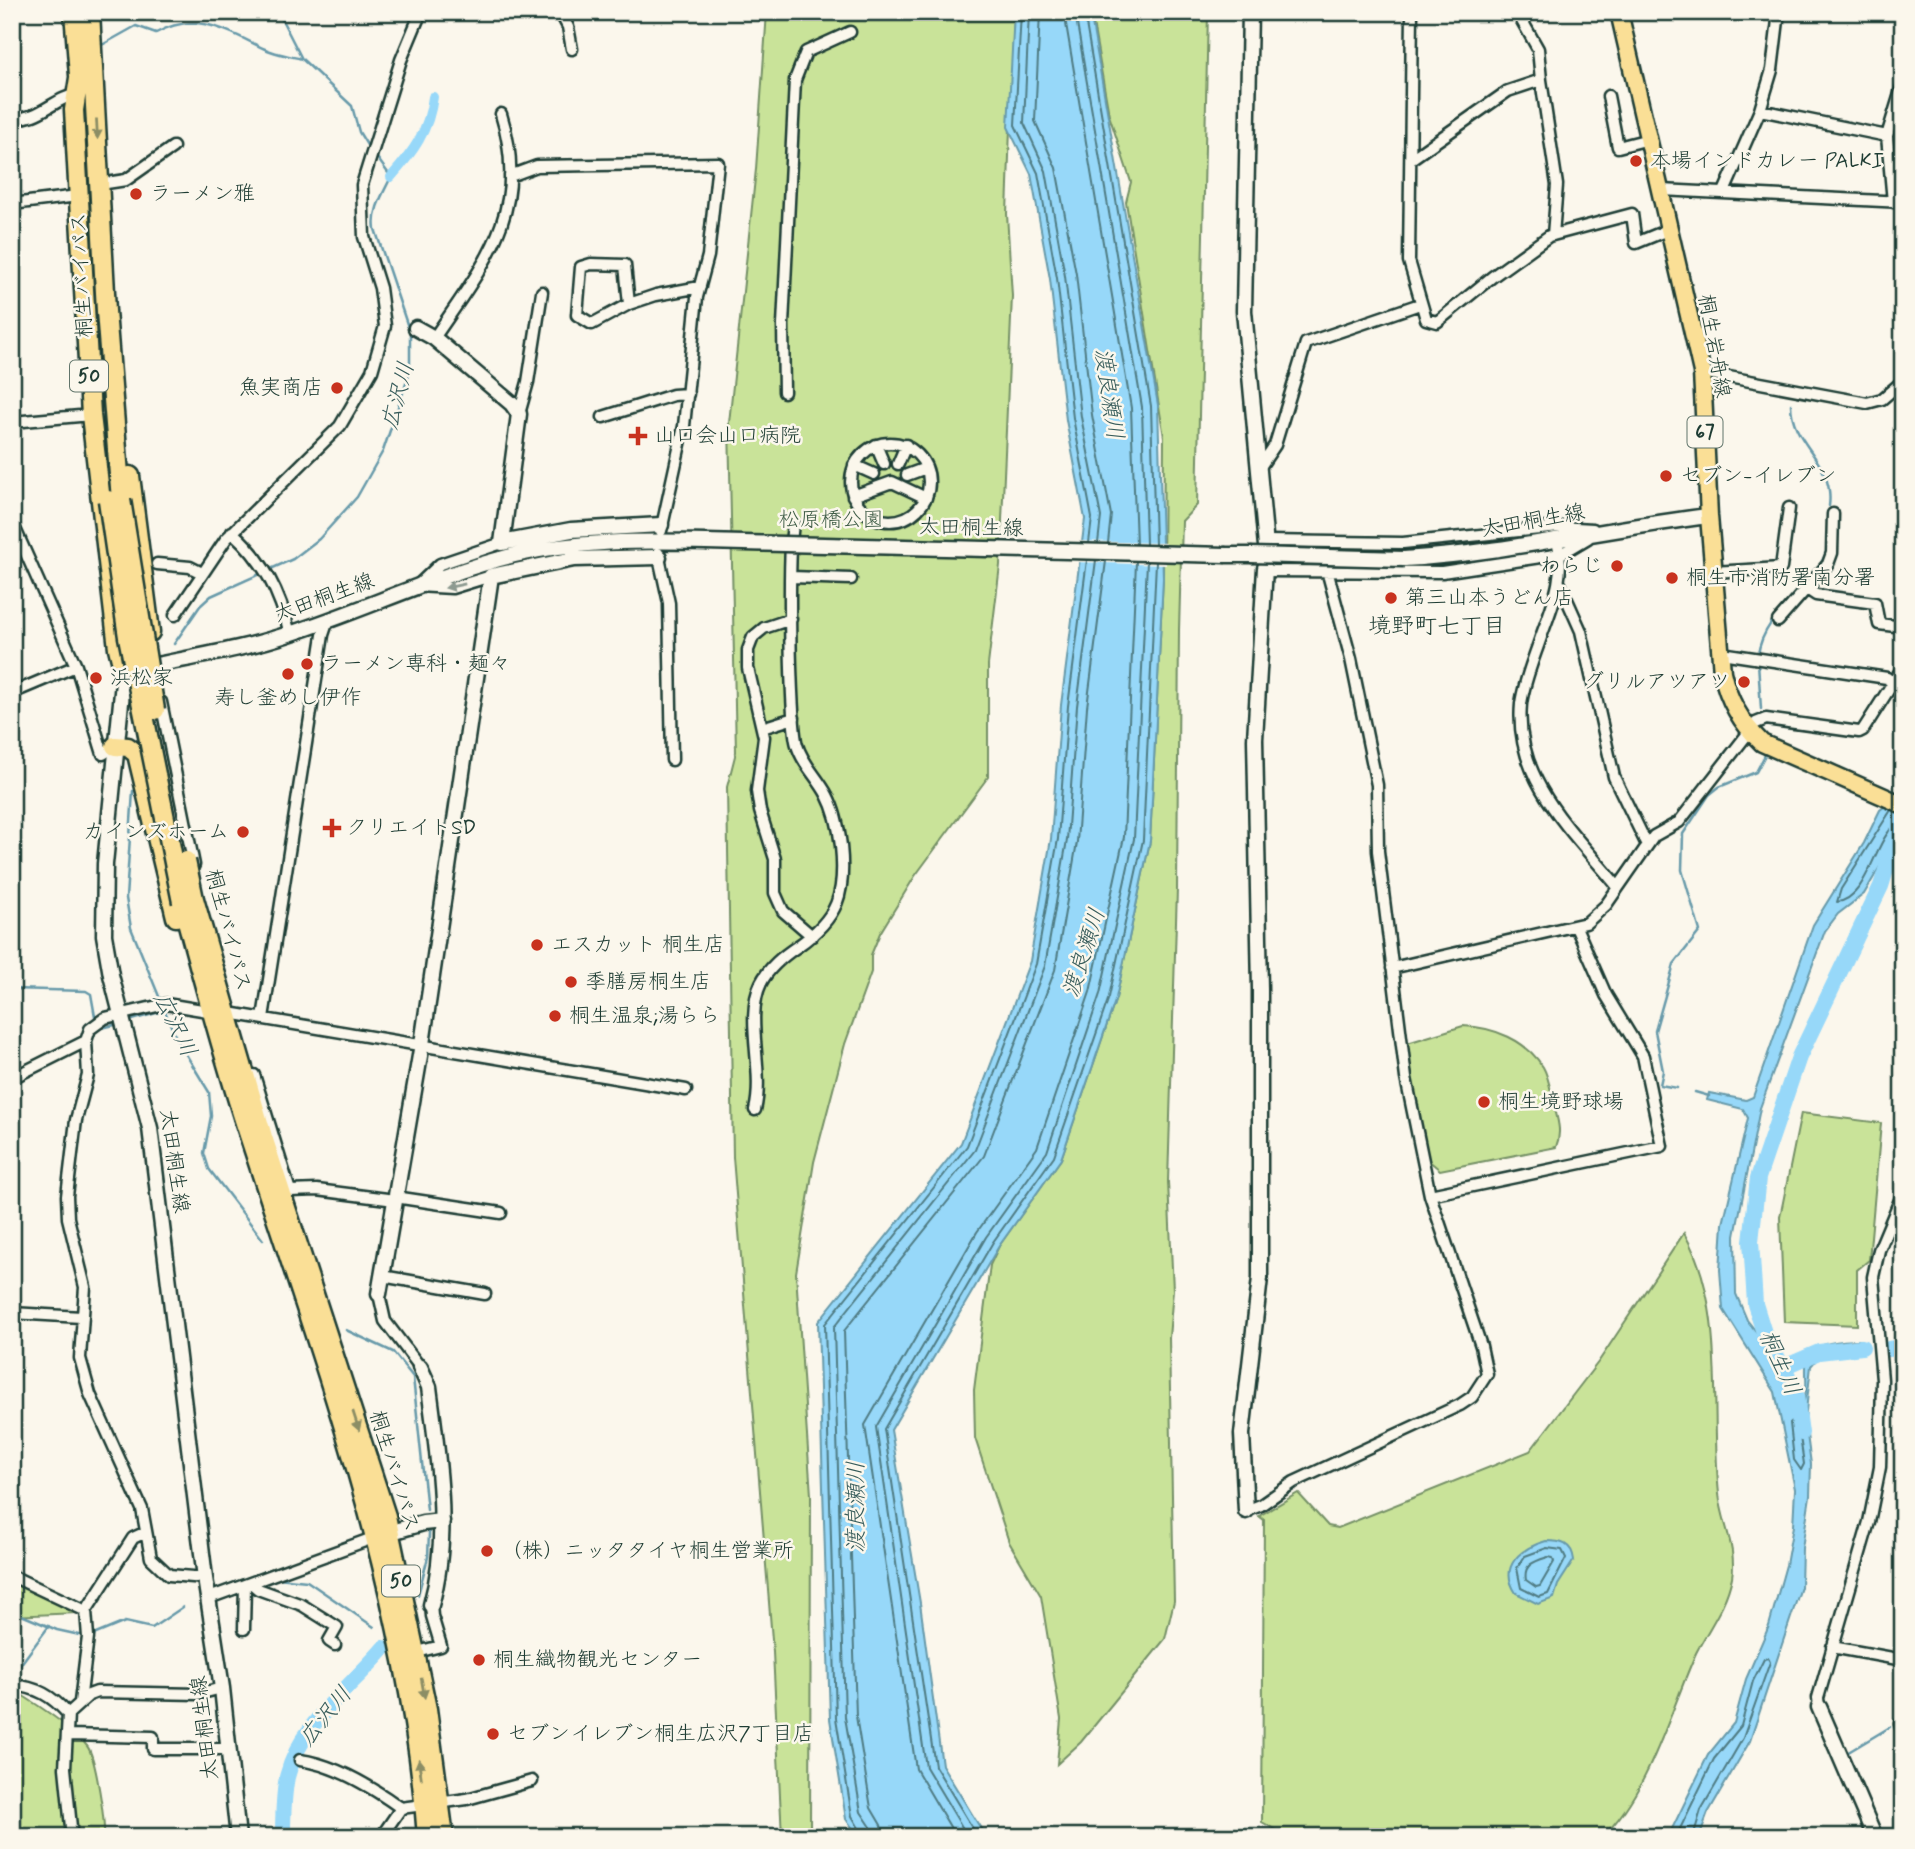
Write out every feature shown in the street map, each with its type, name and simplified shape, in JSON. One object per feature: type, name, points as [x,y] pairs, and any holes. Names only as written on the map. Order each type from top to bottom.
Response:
[{"type":"highway","name":"桐生バイパス","points":[[74,12],[128,637],[188,900],[245,1123],[382,1535],[401,1650],[433,1804],[444,1837]]},
{"type":"highway","name":"桐生バイパス","points":[[90,12],[82,90],[100,184],[115,500]]},
{"type":"highway","name":"50","points":[[82,90],[78,196],[91,415],[118,648],[124,672]]},
{"type":"highway","name":"50","points":[[100,184],[108,211],[123,435],[156,665]]},
{"type":"highway","name":"50","points":[[116,746],[134,750],[139,762],[161,864],[274,1240],[303,1322],[329,1382]]},
{"type":"highway","name":"桐生バイパス","points":[[188,900],[328,1332],[382,1535],[417,1652],[433,1804],[427,1837]]},
{"type":"highway","name":"50","points":[[290,1191],[318,1282],[328,1332]]},
{"type":"main road","name":"桐生岩舟線","points":[[1619,12],[1702,372],[1713,572],[1727,695],[1748,730],[1778,752],[1903,805]]},
{"type":"street","points":[[175,615],[232,532],[340,426],[361,395],[382,346],[385,326],[382,298],[364,237],[362,185],[401,60],[421,12]]},
{"type":"street","points":[[560,12],[568,27],[572,49]]},
{"type":"street","points":[[1250,12],[1244,310],[1266,544],[1557,540]]},
{"type":"street","points":[[1412,12],[1409,261],[1426,319],[1437,322],[1492,277],[1553,235],[1632,214],[1636,243],[1670,229]]},
{"type":"street","points":[[1517,12],[1538,49],[1557,185],[1553,235]]},
{"type":"street","points":[[1724,192],[1760,110],[1772,70],[1779,12]]},
{"type":"street","points":[[784,392],[783,325],[795,80],[806,52],[850,32]]},
{"type":"street","points":[[1411,159],[1508,91],[1541,79]]},
{"type":"street","points":[[1661,190],[1898,202],[1887,136],[1903,83]]},
{"type":"street","points":[[12,118],[29,118],[82,90]]},
{"type":"street","points":[[1608,96],[1618,146],[1649,139]]},
{"type":"street","points":[[1760,110],[1887,136]]},
{"type":"street","points":[[434,338],[500,234],[510,176],[501,114]]},
{"type":"street","points":[[100,184],[126,180],[173,147]]},
{"type":"street","points":[[417,586],[440,564],[502,542],[571,530],[661,528],[681,448],[718,163],[537,166],[510,176]]},
{"type":"street","points":[[12,204],[78,196]]},
{"type":"street","points":[[629,304],[625,265],[591,264],[581,267],[578,315],[587,323],[598,322],[629,304],[656,295],[700,288]]},
{"type":"street","points":[[502,542],[519,414],[528,382],[542,292]]},
{"type":"street","points":[[1259,467],[1275,444],[1306,344],[1420,304]]},
{"type":"street","points":[[416,328],[434,338],[512,404],[519,414]]},
{"type":"street","points":[[1702,372],[1867,403],[1882,400],[1903,381]]},
{"type":"street","points":[[603,417],[673,395],[688,394]]},
{"type":"street","points":[[12,422],[91,415]]},
{"type":"street","points":[[876,445],[884,464]]},
{"type":"street","points":[[876,445],[906,445],[926,468],[929,488],[926,498],[911,515],[889,521],[867,514],[853,496],[850,485],[854,465],[866,451],[876,445]]},
{"type":"street","points":[[898,464],[906,445]]},
{"type":"street","points":[[854,465],[874,474]]},
{"type":"street","points":[[907,475],[926,468]]},
{"type":"street","points":[[853,496],[892,482],[926,498]]},
{"type":"street","points":[[1713,572],[1781,568],[1789,508]]},
{"type":"street","points":[[1777,621],[1828,564],[1832,553],[1833,514]]},
{"type":"street","name":"太田桐生線","points":[[238,1837],[222,1688],[205,1578],[150,1128],[111,975],[103,925],[124,672],[290,634],[478,565],[551,549],[620,541],[1404,559],[1485,552],[1601,530],[1709,516]]},
{"type":"street","points":[[12,522],[76,666],[103,754],[116,746]]},
{"type":"street","points":[[755,1110],[758,1091],[755,1001],[758,990],[770,969],[812,936],[833,915],[839,900],[841,851],[835,816],[827,794],[799,751],[794,718],[791,577],[794,522]]},
{"type":"street","points":[[232,532],[267,572],[290,634]]},
{"type":"street","points":[[1328,574],[1351,659],[1377,785],[1378,851],[1399,1038],[1430,1195],[1481,1346],[1487,1374],[1481,1385],[1460,1405],[1294,1482],[1261,1505],[1246,1511],[1242,1434],[1260,1279],[1260,989],[1255,739],[1265,569],[1328,574],[1442,572],[1542,558],[1557,540]]},
{"type":"street","points":[[1557,540],[1560,584],[1581,631],[1590,662],[1614,777],[1647,845]]},
{"type":"street","points":[[417,586],[452,588],[491,576],[574,559],[658,555],[669,603],[673,761]]},
{"type":"street","points":[[157,564],[190,567],[202,573]]},
{"type":"street","points":[[417,1652],[441,1646],[432,1616],[440,1566],[442,1521],[429,1387],[420,1367],[385,1321],[379,1294],[422,1044],[491,576]]},
{"type":"street","points":[[791,577],[851,579]]},
{"type":"street","points":[[1560,584],[1521,703],[1522,730],[1530,771],[1542,793],[1618,887]]},
{"type":"street","points":[[1807,589],[1816,595],[1875,603],[1879,624],[1903,627]]},
{"type":"street","points":[[791,619],[764,628],[753,637],[748,650],[747,667],[764,737],[757,791],[760,811],[772,842],[775,893],[783,911],[812,936]]},
{"type":"street","points":[[263,1018],[323,635],[328,620]]},
{"type":"street","points":[[1721,653],[1887,678],[1892,682]]},
{"type":"street","points":[[156,665],[165,730],[186,830],[235,1014],[290,1191],[317,1190],[395,1198],[500,1213]]},
{"type":"street","points":[[12,693],[76,666]]},
{"type":"street","points":[[1392,968],[1576,927],[1596,916],[1654,836],[1679,822],[1748,730],[1766,719],[1859,732],[1863,730],[1903,667]]},
{"type":"street","points":[[762,728],[794,718]]},
{"type":"street","points":[[1430,1195],[1662,1146],[1643,1056],[1606,995],[1576,927]]},
{"type":"street","points":[[204,1011],[162,1005],[105,1018],[94,1024],[86,1041],[88,1075],[76,1120],[66,1196],[68,1218],[85,1287],[80,1358],[87,1385],[142,1509],[151,1558],[169,1575],[205,1578]]},
{"type":"street","points":[[235,1014],[686,1090]]},
{"type":"street","points":[[12,1078],[86,1041]]},
{"type":"street","points":[[1875,1837],[1819,1707],[1818,1698],[1878,1479],[1886,1379],[1872,1277],[1879,1250],[1903,1193]]},
{"type":"street","points":[[382,1276],[485,1293]]},
{"type":"street","points":[[12,1313],[81,1317]]},
{"type":"street","points":[[209,1598],[382,1535],[442,1521]]},
{"type":"street","points":[[80,1702],[88,1637],[86,1611],[133,1538],[146,1532]]},
{"type":"street","points":[[12,1576],[86,1611]]},
{"type":"street","points":[[244,1629],[248,1584]]},
{"type":"street","points":[[248,1584],[302,1605],[337,1627],[328,1641],[335,1645]]},
{"type":"street","points":[[1832,1647],[1903,1660]]},
{"type":"street","points":[[12,1685],[31,1687],[55,1699],[68,1714],[69,1735],[65,1768],[72,1837]]},
{"type":"street","points":[[68,1714],[80,1702],[97,1692],[198,1694],[222,1688]]},
{"type":"street","points":[[69,1735],[153,1737],[153,1749],[229,1749]]},
{"type":"street","points":[[300,1760],[315,1761],[378,1792],[401,1808],[433,1804],[532,1781]]},
{"type":"street","points":[[381,1837],[401,1808]]},
{"type":"green space","name":"松原橋公園","points":[[767,12],[1014,12],[1007,214],[1012,296],[1000,565],[988,665],[988,777],[915,876],[880,933],[871,955],[871,972],[845,1044],[814,1162],[796,1273],[811,1495],[810,1837],[782,1837],[773,1652],[733,1157],[727,787],[736,752],[729,423],[756,169]]},
{"type":"green space","points":[[1091,12],[1208,12],[1197,505],[1182,521],[1179,630],[1177,889],[1168,1182],[1173,1290],[1169,1338],[1174,1601],[1165,1639],[1081,1742],[1057,1764],[1061,1719],[1041,1596],[1009,1542],[975,1438],[974,1390],[990,1265],[999,1246],[1061,1159],[1116,998],[1150,841],[1163,578],[1164,437],[1126,202],[1131,182],[1109,115]]},
{"type":"green space","name":"桐生境野球場","points":[[1463,1026],[1497,1032],[1518,1042],[1528,1049],[1543,1067],[1557,1116],[1559,1131],[1556,1147],[1440,1170],[1428,1160],[1404,1044]]},
{"type":"green space","points":[[1801,1113],[1881,1123],[1869,1260],[1857,1270],[1857,1325],[1784,1322],[1780,1217]]},
{"type":"green space","points":[[1684,1233],[1697,1262],[1712,1326],[1719,1494],[1731,1545],[1732,1577],[1726,1598],[1696,1653],[1646,1775],[1618,1819],[1602,1837],[1288,1837],[1262,1822],[1264,1520],[1259,1516],[1298,1493],[1328,1526],[1338,1528],[1530,1451],[1599,1361]]},
{"type":"green space","points":[[12,1581],[77,1613],[12,1616]]},
{"type":"green space","points":[[12,1689],[62,1722],[87,1746],[97,1775],[104,1837],[12,1837]]},
{"type":"water","name":"渡良瀬川","points":[[1014,12],[1090,12],[1158,405],[1163,578],[1150,841],[1116,998],[1061,1159],[999,1246],[891,1430],[920,1603],[942,1765],[986,1837],[859,1837],[846,1819],[830,1719],[818,1322],[961,1143],[1030,961],[1051,839],[1061,705],[1085,519],[1066,420],[1050,279],[1031,174],[1008,127]]},
{"type":"water","points":[[1903,792],[1903,827],[1864,894],[1838,914],[1825,931],[1760,1108],[1735,1236],[1736,1294],[1747,1320],[1776,1357],[1788,1383],[1796,1415],[1804,1402],[1809,1355],[1818,1347],[1834,1342],[1862,1340],[1861,1352],[1821,1354],[1811,1366],[1805,1420],[1811,1464],[1810,1496],[1802,1548],[1801,1587],[1750,1741],[1708,1813],[1699,1837],[1668,1837],[1708,1755],[1734,1723],[1746,1679],[1769,1626],[1786,1565],[1793,1526],[1795,1489],[1775,1392],[1723,1309],[1720,1270],[1723,1224],[1748,1118],[1743,1109],[1707,1100],[1709,1093],[1746,1100],[1753,1097],[1813,925],[1864,843],[1880,810]]},
{"type":"water","points":[[1546,1541],[1565,1544],[1571,1550],[1574,1560],[1558,1585],[1554,1598],[1538,1604],[1516,1593],[1510,1574],[1511,1567],[1521,1553]]},
{"type":"pier","points":[[1079,541],[1166,543],[1166,565],[1076,562]]},
{"type":"waterway","name":"広沢川","points":[[278,12],[302,59],[352,106],[359,132],[370,150]]},
{"type":"waterway","points":[[102,45],[136,26],[156,33],[171,26],[198,23],[225,30],[269,51],[302,59]]},
{"type":"waterway","points":[[391,177],[424,131],[433,97]]},
{"type":"waterway","name":"広沢川","points":[[174,644],[200,606],[211,596],[293,559],[319,539],[357,497],[383,451],[410,372],[410,333],[375,229],[377,209],[391,177],[375,155]]},
{"type":"waterway","points":[[1791,404],[1798,431],[1826,477],[1829,506]]},
{"type":"waterway","points":[[1758,655],[1762,638],[1771,623],[1817,569],[1825,556],[1828,542]]},
{"type":"waterway","points":[[1758,662],[1761,709]]},
{"type":"waterway","points":[[1677,1088],[1660,1085],[1663,1071],[1655,1031],[1674,964],[1700,931],[1682,870],[1683,834],[1709,795],[1719,787],[1756,772],[1765,755]]},
{"type":"waterway","name":"広沢川","points":[[133,791],[126,898],[131,928],[176,1038],[209,1092],[211,1116],[204,1153],[209,1169],[263,1240]]},
{"type":"waterway","name":"桐生川","points":[[1801,1433],[1795,1388],[1765,1336],[1755,1304],[1751,1241],[1758,1178],[1799,1057],[1881,886],[1903,816]]},
{"type":"waterway","points":[[12,989],[86,991],[91,994],[96,1022]]},
{"type":"waterway","points":[[129,1021],[163,1011]]},
{"type":"waterway","points":[[97,1029],[119,1024]]},
{"type":"waterway","points":[[1695,1092],[1709,1096]]},
{"type":"waterway","name":"広沢川","points":[[346,1330],[393,1352],[413,1377],[427,1510]]},
{"type":"waterway","points":[[1784,1367],[1819,1352],[1862,1347]]},
{"type":"waterway","points":[[1889,1349],[1903,1347]]},
{"type":"waterway","name":"広沢川","points":[[418,1595],[428,1557],[429,1533]]},
{"type":"waterway","points":[[216,1590],[252,1578]]},
{"type":"waterway","points":[[277,1578],[307,1581],[374,1627]]},
{"type":"waterway","points":[[91,1636],[125,1622],[152,1628],[183,1607]]},
{"type":"waterway","points":[[12,1611],[57,1630],[84,1636]]},
{"type":"waterway","points":[[12,1676],[49,1626]]},
{"type":"waterway","name":"広沢川","points":[[283,1837],[287,1777],[303,1740],[314,1723],[384,1648]]},
{"type":"waterway","points":[[1898,1721],[1897,1701],[1903,1679]]},
{"type":"waterway","points":[[1845,1754],[1890,1727]]},
{"type":"place","name":"本場インドカレー PALKI","points":[[1636,161]]},
{"type":"place","name":"ラーメン雅","points":[[136,194]]},
{"type":"place","name":"魚実商店","points":[[337,388]]},
{"type":"place","name":"山口会山口病院","points":[[638,436]]},
{"type":"place","name":"セブン-イレブン","points":[[1666,476]]},
{"type":"place","name":"わらじ","points":[[1617,566]]},
{"type":"place","name":"桐生市消防署南分署","points":[[1672,578]]},
{"type":"place","name":"第三山本うどん店","points":[[1391,598]]},
{"type":"place","name":"ラーメン専科・麺々","points":[[307,664]]},
{"type":"place","name":"寿し釜めし伊作","points":[[288,674]]},
{"type":"place","name":"浜松家","points":[[96,678]]},
{"type":"place","name":"グリルアツアツ","points":[[1744,682]]},
{"type":"place","name":"クリエイトSD","points":[[332,828]]},
{"type":"place","name":"カインズホーム","points":[[243,832]]},
{"type":"place","name":"エスカット 桐生店","points":[[537,945]]},
{"type":"place","name":"季膳房桐生店","points":[[571,982]]},
{"type":"place","name":"桐生温泉;湯らら","points":[[555,1016]]},
{"type":"place","name":"桐生境野球場","points":[[1484,1102]]},
{"type":"place","name":"（株）ニッタタイヤ桐生営業所","points":[[487,1551]]},
{"type":"place","name":"桐生織物観光センター","points":[[479,1660]]},
{"type":"place","name":"セブンイレブン桐生広沢7丁目店","points":[[493,1734]]},
{"type":"district","name":"境野町七丁目","points":[[1437,627]]}]
